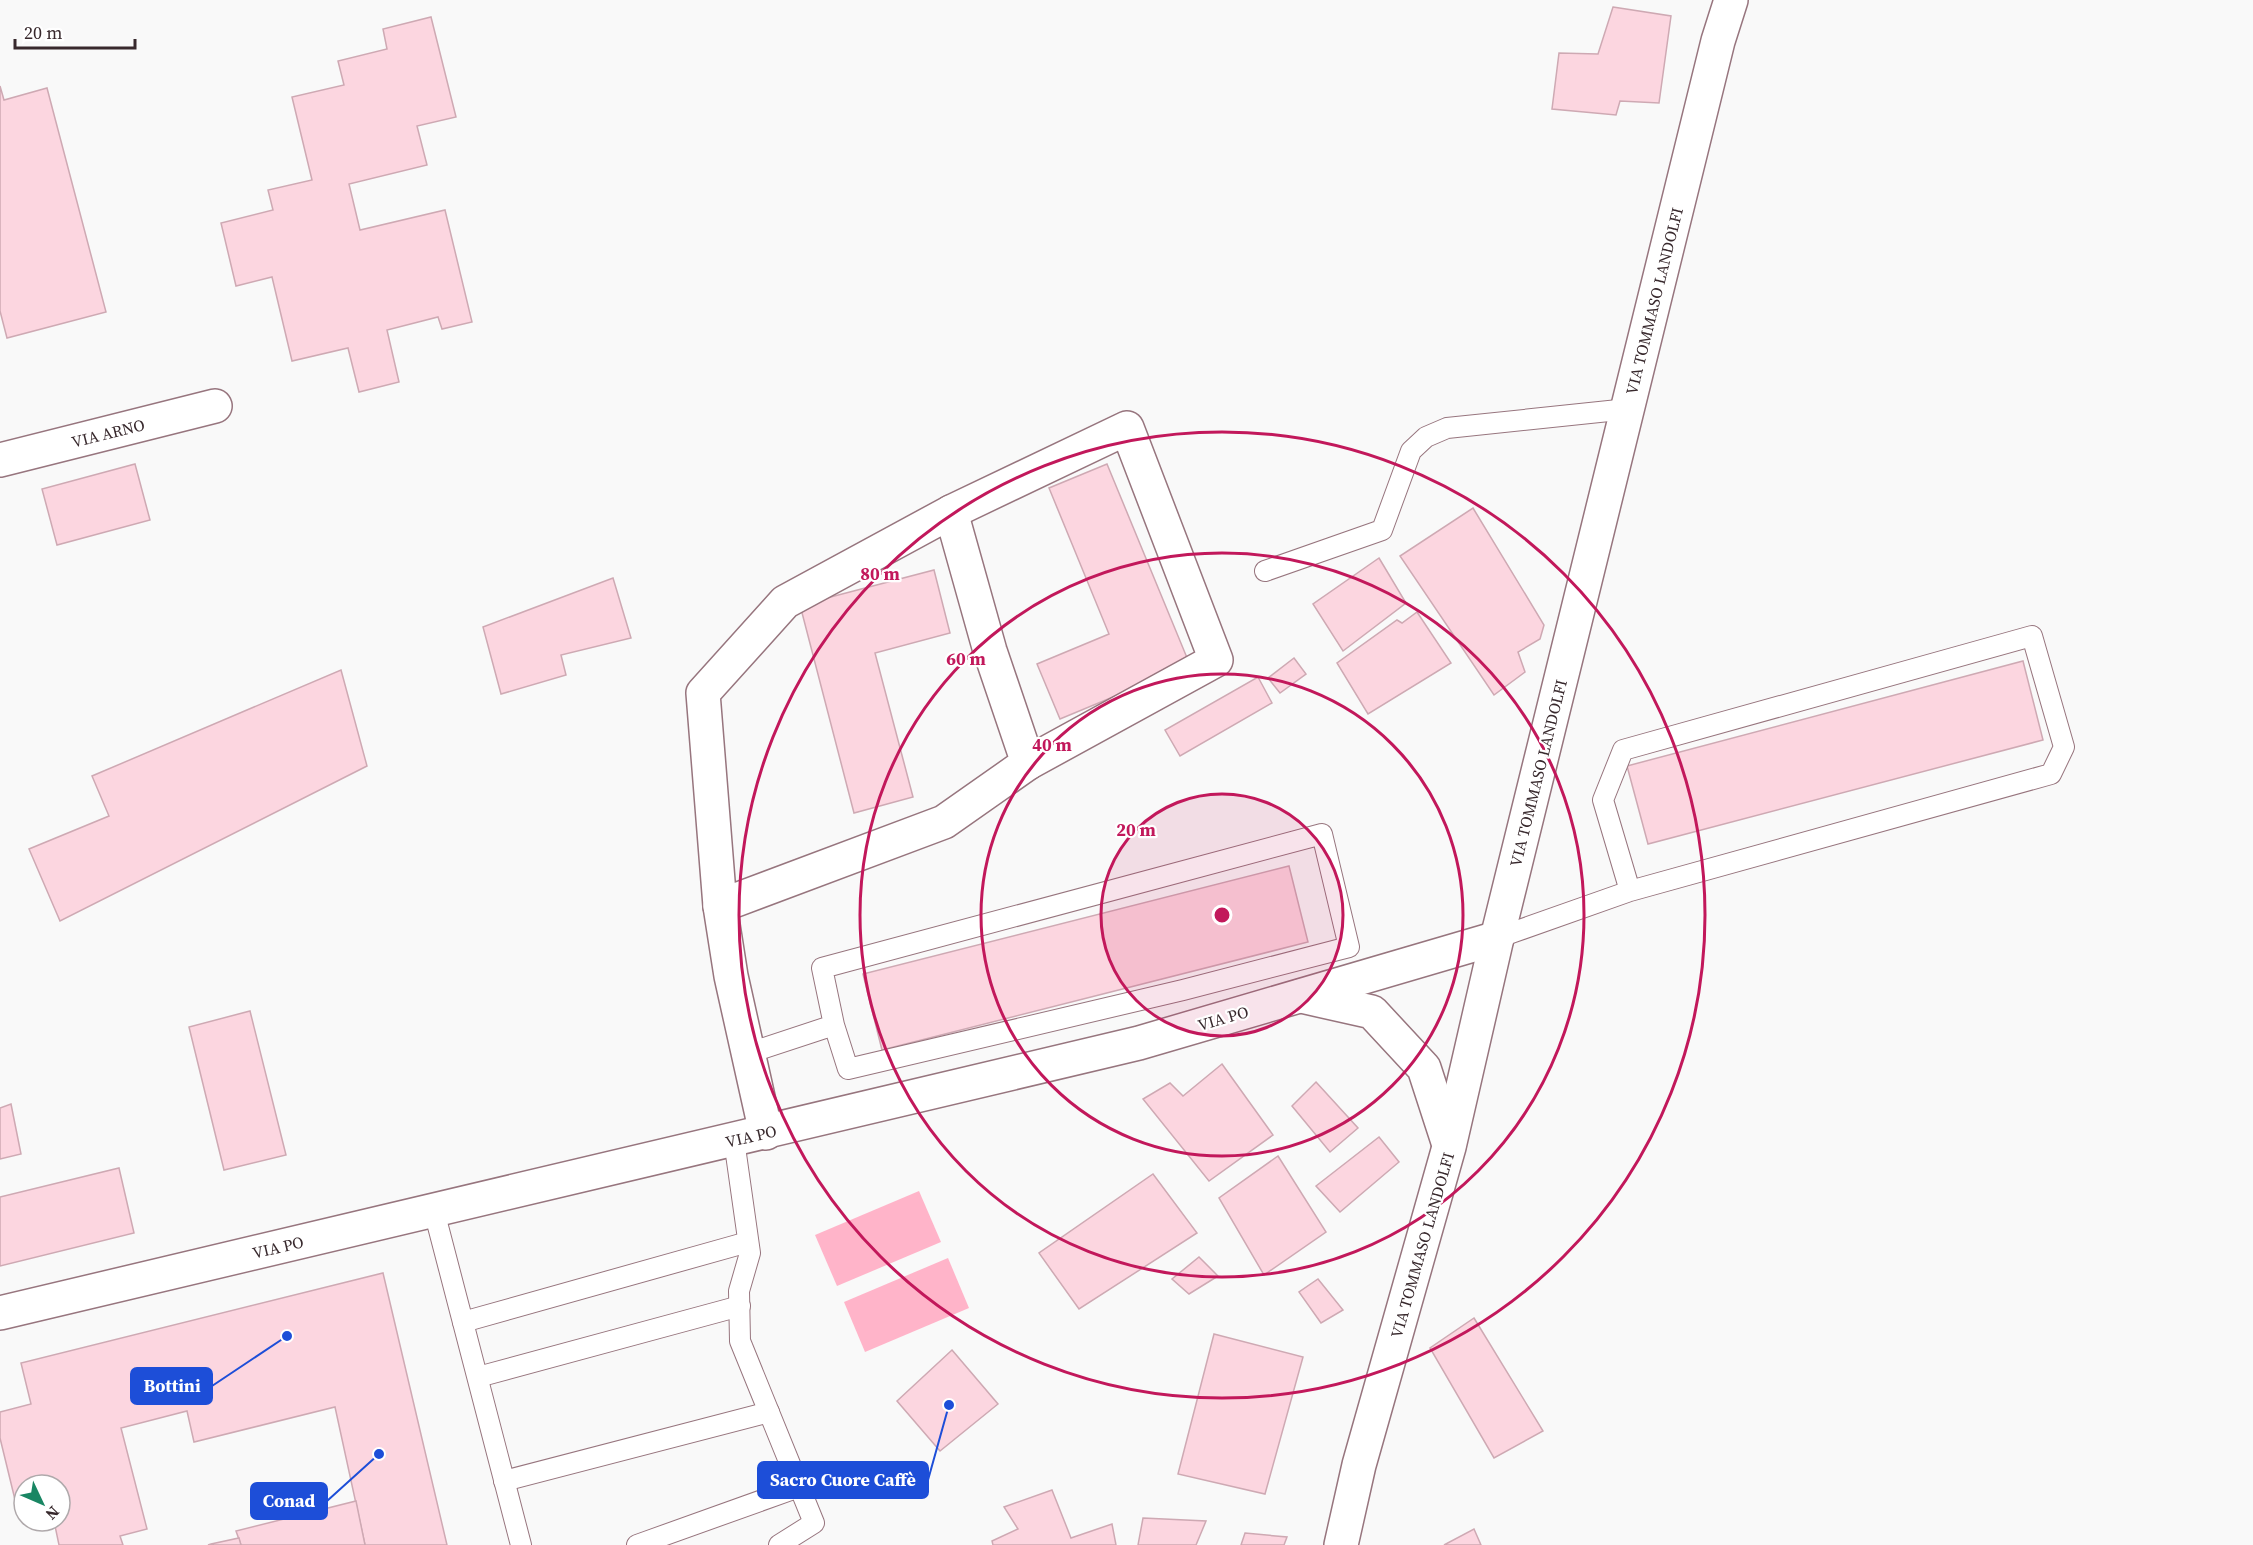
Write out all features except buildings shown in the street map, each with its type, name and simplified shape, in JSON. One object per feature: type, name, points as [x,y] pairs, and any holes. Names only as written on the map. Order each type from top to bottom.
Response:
[{"type":"street","name":"VIA TOMMASO LANDOLFI","points":[[1341,1545],[1359,1465],[1449,1147],[1497,938],[1718,41],[1731,0]]},
{"type":"street","name":"VIA ARNO","points":[[0,460],[215,406]]},
{"type":"street","points":[[720,906],[944,822],[1028,764],[1216,660],[1126,428],[951,512],[785,602],[703,693],[720,906],[731,976],[766,1132]]},
{"type":"street","points":[[951,512],[990,651],[1028,764]]},
{"type":"street","name":"VIA PO","points":[[0,1313],[1139,1043],[1497,938]]},
{"type":"street","points":[[1299,996],[1372,1012],[1424,1068],[1449,1147]]},
{"type":"lane","points":[[1265,571],[1382,530],[1411,450],[1426,437],[1447,428],[1628,409]]},
{"type":"lane","points":[[1497,938],[1630,891],[2051,774],[2064,747],[2032,636],[1623,750],[1603,800],[1630,891]]},
{"type":"lane","points":[[1322,834],[1349,947],[1171,992],[848,1068],[834,1025],[822,968],[1322,834]]},
{"type":"lane","points":[[749,1053],[834,1025]]},
{"type":"lane","points":[[734,1140],[750,1252],[739,1291],[740,1341],[814,1523],[779,1545]]},
{"type":"lane","points":[[434,1211],[521,1545]]},
{"type":"lane","points":[[463,1322],[748,1242]]},
{"type":"lane","points":[[477,1377],[740,1306]]},
{"type":"lane","points":[[504,1481],[769,1412]]},
{"type":"lane","points":[[637,1545],[800,1487]]},
{"type":"shaded area","points":[[919,1191],[941,1242],[837,1286],[815,1235]]},
{"type":"shaded area","points":[[948,1258],[969,1308],[865,1352],[844,1302]]},
{"type":"place","name":"Bottini","points":[[287,1336]]},
{"type":"place","name":"Sacro Cuore Caffè","points":[[949,1405]]},
{"type":"place","name":"Conad","points":[[379,1454]]}]
